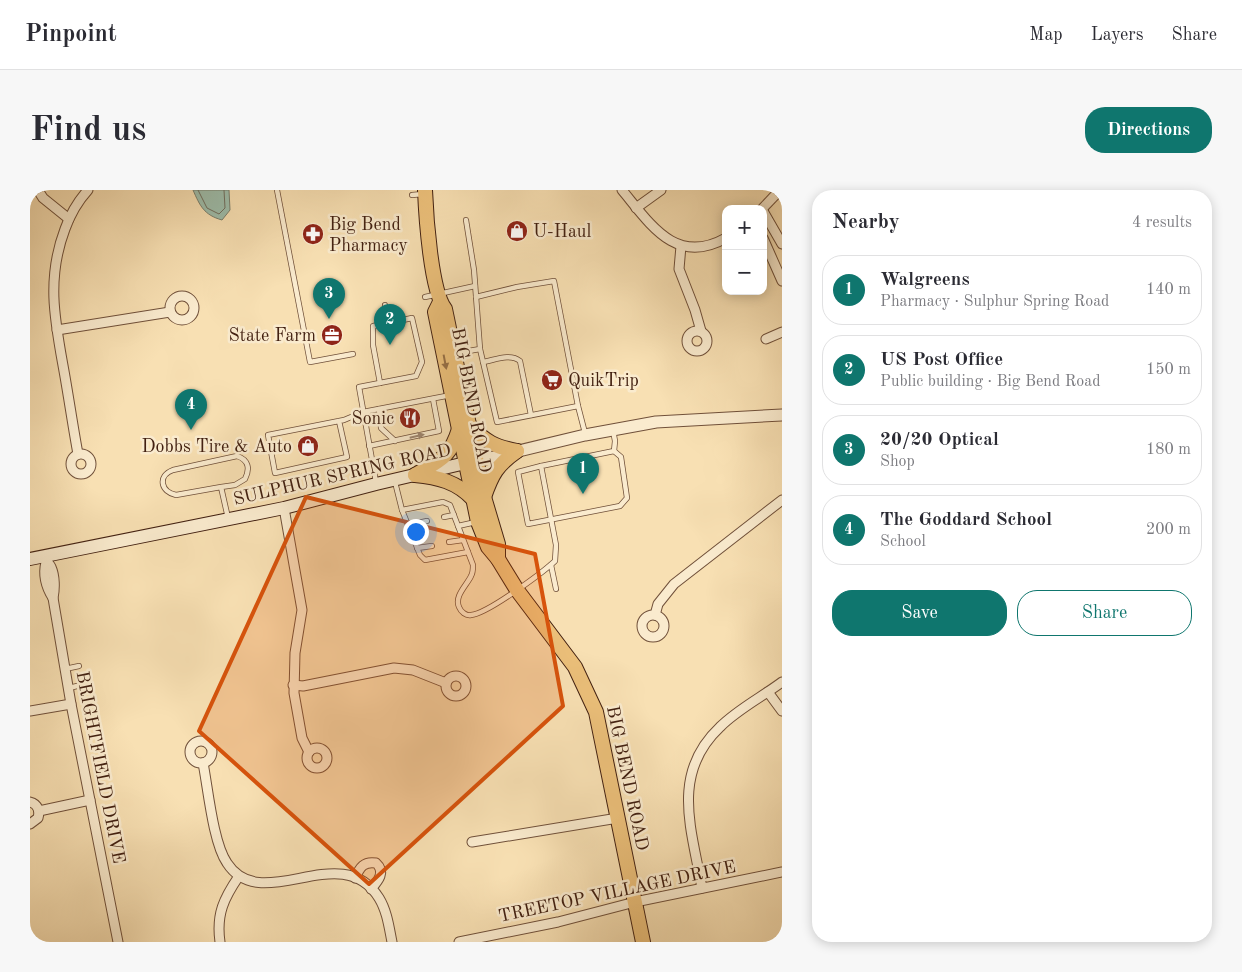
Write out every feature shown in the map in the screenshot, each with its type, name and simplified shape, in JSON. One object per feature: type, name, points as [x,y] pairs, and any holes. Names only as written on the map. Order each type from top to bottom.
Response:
[{"type":"main road","name":"BIG BEND ROAD","points":[[421,193],[426,216],[435,312],[452,395],[464,428]]},
{"type":"main road","name":"BIG BEND ROAD","points":[[434,298],[445,309],[455,354],[464,428],[478,498],[478,522],[488,547],[498,559],[517,590],[569,658],[590,698],[600,726],[643,942]]},
{"type":"main road","points":[[415,475],[441,460],[451,450],[464,428],[486,442],[517,451]]},
{"type":"main road","points":[[415,475],[434,477],[455,484],[478,498],[497,468],[517,451]]},
{"type":"main road","name":"SULPHUR SPRING ROAD","points":[[30,559],[46,559],[284,508],[471,462]]},
{"type":"main road","name":"BIG BEND ROAD","points":[[478,498],[498,544],[498,559]]},
{"type":"street","points":[[38,190],[42,198],[69,219]]},
{"type":"street","points":[[78,454],[57,330],[54,296],[55,260],[69,219],[88,190]]},
{"type":"street","points":[[622,190],[661,235],[681,246],[710,246],[722,240]]},
{"type":"street","points":[[636,208],[661,190]]},
{"type":"street","points":[[766,205],[780,190]]},
{"type":"street","points":[[767,218],[782,244]]},
{"type":"street","points":[[681,246],[679,269],[701,331]]},
{"type":"street","points":[[767,247],[782,281]]},
{"type":"street","points":[[57,330],[170,312]]},
{"type":"street","points":[[766,339],[782,332]]},
{"type":"street","name":"SULPHUR SPRING ROAD","points":[[471,462],[612,429],[656,422],[782,415]]},
{"type":"street","points":[[654,615],[658,604],[674,584],[782,500]]},
{"type":"street","points":[[284,508],[302,610],[293,685],[302,738],[309,752]]},
{"type":"street","name":"BRIGHTFIELD DRIVE","points":[[46,559],[51,568],[55,588],[53,598],[68,688],[118,942]]},
{"type":"street","points":[[293,685],[303,686],[394,668],[413,670],[446,683]]},
{"type":"street","points":[[702,888],[688,807],[688,793],[699,752],[720,727],[782,682]]},
{"type":"street","points":[[768,692],[782,711]]},
{"type":"street","points":[[30,712],[71,704]]},
{"type":"street","points":[[203,763],[219,846],[226,862],[239,876],[250,881],[276,883],[332,873],[355,878],[379,897],[385,911],[392,942]]},
{"type":"street","points":[[39,811],[90,800]]},
{"type":"street","points":[[30,802],[36,805],[39,811],[38,818],[30,824]]},
{"type":"street","points":[[472,842],[618,818]]},
{"type":"street","points":[[355,878],[360,867],[370,862],[376,863],[382,872],[371,889]]},
{"type":"street","name":"TREETOP VILLAGE DRIVE","points":[[459,942],[558,922],[635,902],[782,872]]},
{"type":"street","points":[[220,942],[219,924],[222,907],[226,895],[239,876]]},
{"type":"lane","points":[[277,190],[310,362],[352,354]]},
{"type":"lane","points":[[466,220],[475,286],[480,348],[497,422],[578,406]]},
{"type":"lane","points":[[476,297],[517,287],[554,282],[585,435]]},
{"type":"lane","points":[[434,298],[475,286]]},
{"type":"lane","points":[[385,305],[389,323]]},
{"type":"lane","points":[[376,484],[359,387],[380,383],[416,376],[422,362],[412,318],[373,326],[373,345],[380,383]]},
{"type":"lane","points":[[455,354],[480,348]]},
{"type":"lane","points":[[483,362],[511,357],[520,361],[531,415]]},
{"type":"lane","points":[[339,421],[347,457],[275,473],[268,436],[339,421],[363,412],[452,395]]},
{"type":"lane","points":[[370,446],[439,431],[433,399]]},
{"type":"lane","points":[[379,409],[381,428],[395,441]]},
{"type":"lane","points":[[612,429],[615,442],[614,451]]},
{"type":"lane","points":[[614,451],[621,457],[627,498],[620,506],[528,524],[518,472],[614,451]]},
{"type":"lane","points":[[237,456],[246,461],[249,467],[246,480],[235,485],[221,487],[176,495],[166,490],[162,481],[163,476],[167,472],[173,470],[237,456]]},
{"type":"lane","points":[[402,510],[443,502],[450,505],[473,565],[472,574],[458,600],[459,607],[464,614],[471,616],[517,590],[555,561],[556,545],[541,466]]},
{"type":"lane","points":[[395,480],[402,510],[420,555],[425,560],[468,552]]},
{"type":"lane","points":[[221,487],[228,519]]},
{"type":"lane","points":[[444,517],[454,515]]},
{"type":"lane","points":[[408,524],[427,521]]},
{"type":"lane","points":[[458,526],[478,522]]},
{"type":"lane","points":[[449,542],[463,540]]},
{"type":"lane","points":[[417,548],[432,546]]},
{"type":"lane","points":[[551,565],[556,589]]},
{"type":"lane","points":[[65,669],[78,666]]},
{"type":"lane","points":[[68,688],[81,685]]},
{"type":"highlighted area","points":[[306,497],[535,554],[563,706],[369,884],[199,731]]},
{"type":"water","points":[[193,190],[229,190],[230,210],[222,220],[216,218],[207,213]]},
{"type":"place","name":"U-Haul","points":[[517,231]]},
{"type":"place","name":"Big Bend Pharmacy","points":[[313,234]]},
{"type":"place","name":"20/20 Optical","points":[[329,319]]},
{"type":"place","name":"State Farm","points":[[332,335]]},
{"type":"place","name":"US Post Office","points":[[390,345]]},
{"type":"place","name":"QuikTrip","points":[[552,380]]},
{"type":"place","name":"Sonic","points":[[410,418]]},
{"type":"place","name":"The Goddard School","points":[[191,430]]},
{"type":"place","name":"Dobbs Tire & Auto","points":[[308,446]]},
{"type":"place","name":"Walgreens","points":[[583,494]]}]
